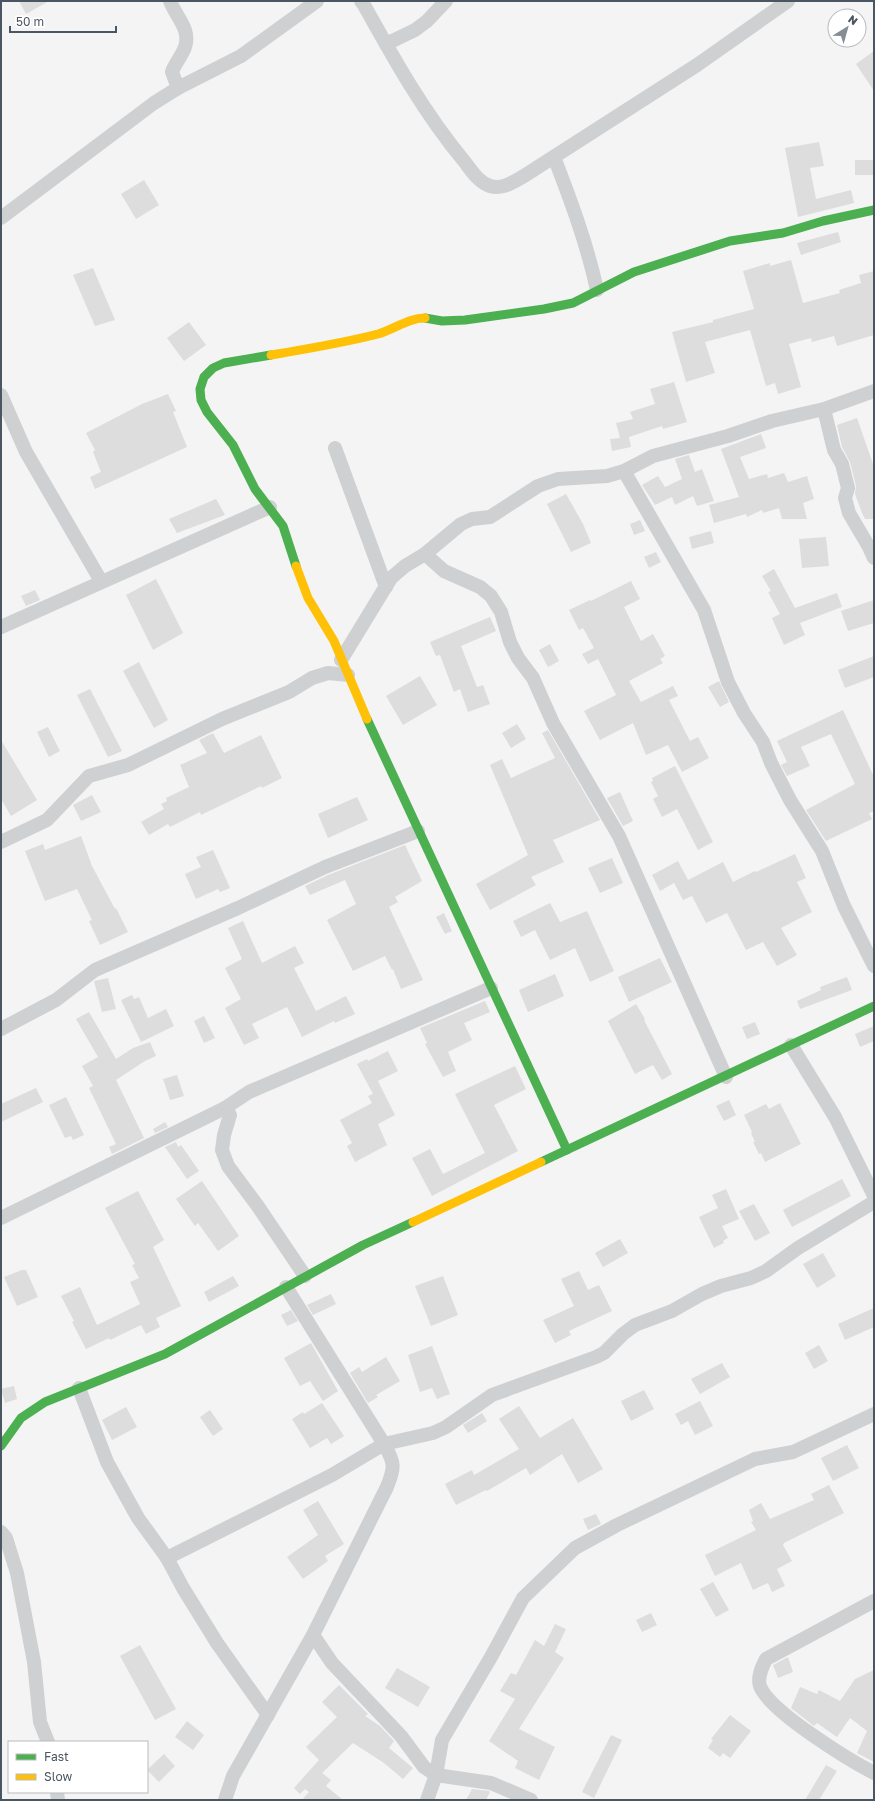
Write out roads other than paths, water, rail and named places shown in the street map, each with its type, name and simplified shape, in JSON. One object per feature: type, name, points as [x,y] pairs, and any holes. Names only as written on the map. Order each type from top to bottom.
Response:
[{"type":"street","points":[[170,1],[184,25],[187,36],[185,48],[172,72],[178,88]]},
{"type":"street","points":[[1,218],[154,103],[178,88],[241,56],[317,1]]},
{"type":"street","points":[[360,1],[364,4],[402,73],[442,135],[480,181],[491,186],[503,187],[524,176],[697,65],[788,1]]},
{"type":"street","points":[[386,44],[415,30],[427,21],[446,1]]},
{"type":"street","points":[[554,157],[577,217],[589,255],[597,290]]},
{"type":"street","points":[[567,1150],[371,729],[340,660],[334,641],[308,598],[299,577],[283,526],[255,489],[233,445],[207,412],[201,400],[200,389],[204,377],[213,368],[224,364],[336,344],[381,333],[415,318],[442,321],[465,320],[544,309],[574,303],[634,272],[730,241],[783,233],[823,221],[874,210]]},
{"type":"street","points":[[340,660],[391,578],[405,566],[425,554],[461,524],[472,519],[490,517],[538,486],[558,479],[607,476],[624,471],[653,456],[728,436],[772,421],[824,410],[874,391]]},
{"type":"street","points":[[1,395],[26,452],[101,582]]},
{"type":"street","points":[[824,410],[834,450],[842,464],[848,488],[845,498],[849,513],[870,547],[874,558]]},
{"type":"street","points":[[335,448],[386,587]]},
{"type":"street","points":[[624,471],[704,610],[728,682],[744,713],[763,742],[771,763],[790,800],[822,851],[844,906],[874,966]]},
{"type":"street","points":[[1,627],[270,507]]},
{"type":"street","points":[[425,554],[444,571],[480,587],[491,596],[501,612],[510,642],[518,658],[534,678],[553,723],[619,836],[726,1077]]},
{"type":"street","points":[[1,842],[47,820],[89,776],[128,765],[222,719],[288,692],[312,678],[328,673],[348,675]]},
{"type":"street","points":[[1,1029],[56,1000],[95,970],[238,908],[325,867],[418,831]]},
{"type":"street","points":[[1,1218],[225,1108],[249,1092],[491,988]]},
{"type":"street","points":[[1,1446],[21,1418],[45,1402],[165,1354],[363,1245],[726,1077],[874,1006]]},
{"type":"street","points":[[791,1045],[835,1117],[874,1196]]},
{"type":"street","points":[[225,1108],[230,1115],[224,1135],[222,1150],[228,1166],[257,1205],[305,1276]]},
{"type":"street","points":[[167,1558],[332,1475],[384,1444],[433,1433],[492,1395],[604,1353],[622,1334],[635,1325],[672,1311],[702,1294],[721,1286],[751,1278],[766,1271],[798,1248],[874,1202]]},
{"type":"street","points":[[225,1800],[233,1776],[313,1635],[394,1470],[393,1460],[384,1444],[286,1287]]},
{"type":"street","points":[[79,1388],[107,1462],[138,1518],[167,1558],[183,1588],[217,1643],[268,1715]]},
{"type":"street","points":[[427,1800],[436,1775],[442,1740],[492,1657],[523,1598],[575,1548],[635,1515],[755,1459],[793,1452],[874,1414]]},
{"type":"street","points":[[1,1532],[6,1538],[17,1573],[34,1662],[40,1722],[48,1741]]},
{"type":"street","points":[[874,1601],[766,1660],[760,1671],[759,1685],[767,1698],[824,1743],[874,1773]]},
{"type":"street","points":[[313,1635],[332,1663],[401,1736],[424,1767],[436,1775],[491,1783],[531,1800]]}]
